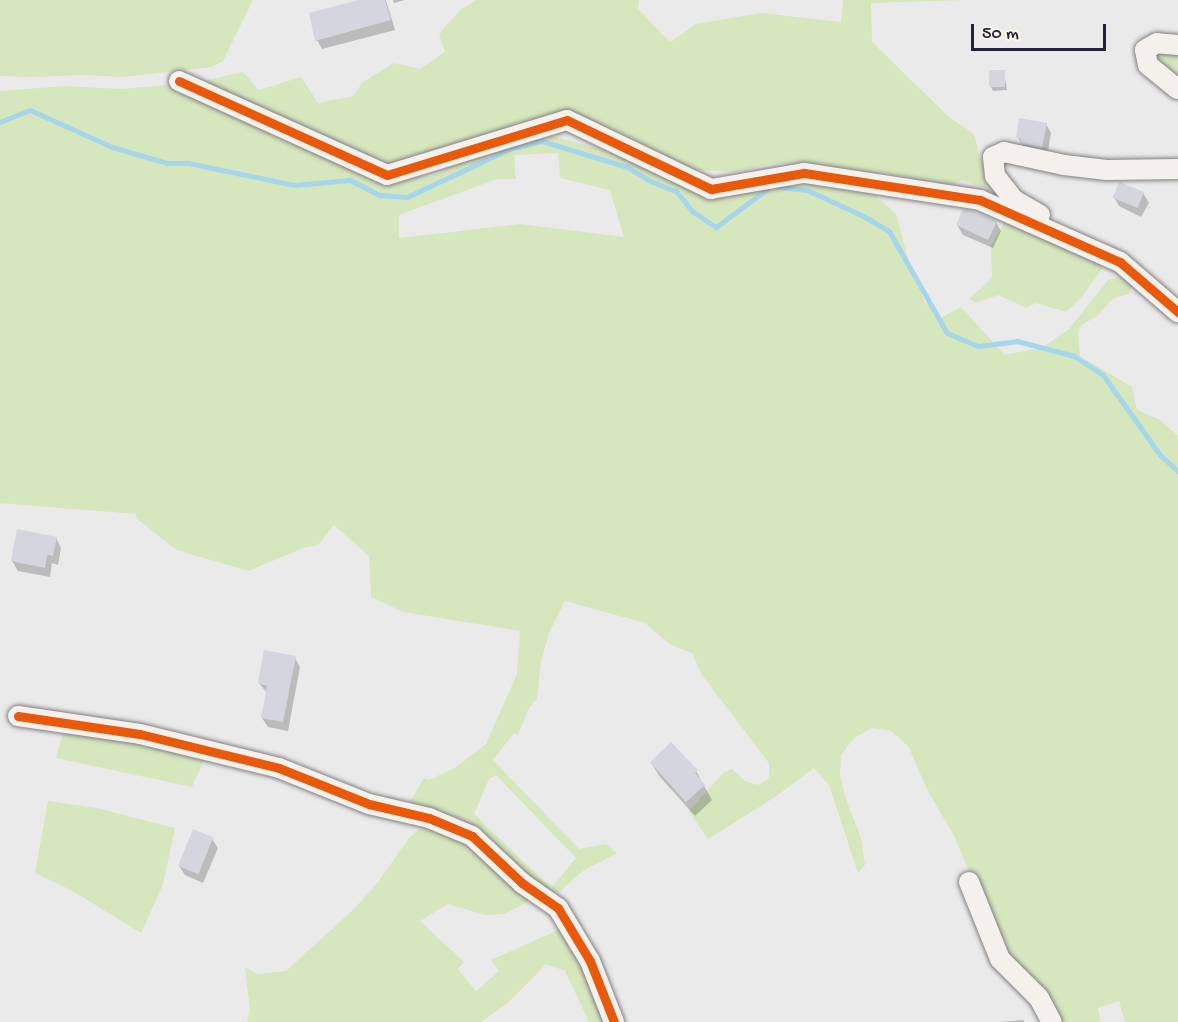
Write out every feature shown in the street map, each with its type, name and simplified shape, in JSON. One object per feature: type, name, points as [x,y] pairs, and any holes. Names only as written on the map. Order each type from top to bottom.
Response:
[{"type":"street","points":[[1178,45],[1157,43],[1145,50],[1148,65],[1178,89]]},
{"type":"street","points":[[179,81],[387,175],[567,120],[711,189],[804,173],[980,200],[1120,262]]},
{"type":"street","points":[[1178,169],[1097,169],[1034,161],[1004,152],[993,157],[995,176],[1014,200],[1097,244],[1178,312]]},
{"type":"street","points":[[18,716],[140,734],[279,768],[369,804],[429,818],[472,836],[522,883],[558,908],[590,961],[614,1022]]},
{"type":"street","points":[[969,882],[1000,959],[1039,998],[1052,1022]]},
{"type":"green space","points":[[0,0],[253,0],[223,61],[212,67],[123,77],[82,75],[31,77],[0,76]]},
{"type":"green space","points":[[476,0],[639,0],[638,9],[670,42],[696,24],[761,13],[841,22],[843,0],[969,0],[871,3],[872,42],[949,117],[974,134],[982,163],[1007,196],[962,180],[951,186],[885,173],[797,162],[769,164],[737,172],[692,170],[553,123],[533,120],[470,143],[422,165],[375,166],[208,92],[203,81],[243,72],[259,90],[301,77],[318,103],[353,96],[363,82],[394,63],[420,69],[445,52],[439,34],[461,9]]},
{"type":"green space","points":[[1154,51],[1178,53],[1178,80],[1152,60]]},
{"type":"green space","points":[[188,83],[389,179],[431,176],[500,144],[549,135],[651,163],[681,179],[810,179],[876,196],[896,214],[911,270],[925,302],[940,318],[961,307],[1005,355],[1043,347],[1069,329],[1109,279],[1124,277],[1132,286],[1129,294],[1114,298],[1096,317],[1081,325],[1078,334],[1080,356],[1132,387],[1137,410],[1159,419],[1178,436],[1178,1022],[1125,1022],[1119,1001],[1098,1008],[1101,1022],[1049,1022],[1020,987],[953,834],[927,789],[908,746],[891,731],[872,728],[854,738],[841,755],[840,775],[847,802],[861,838],[865,865],[858,873],[829,785],[814,768],[775,797],[708,839],[689,811],[724,772],[732,769],[745,781],[758,785],[769,778],[769,763],[702,675],[692,653],[671,645],[645,623],[565,601],[549,633],[541,661],[537,699],[529,708],[518,735],[514,733],[493,760],[579,849],[606,844],[617,853],[581,872],[560,892],[553,893],[544,890],[454,816],[407,807],[424,778],[429,780],[456,767],[486,744],[517,674],[520,631],[404,612],[371,597],[369,556],[334,525],[318,545],[303,548],[249,571],[176,550],[136,518],[136,514],[0,503],[0,91],[65,86],[122,89]],"holes":[[[558,153],[560,178],[610,190],[624,237],[520,224],[399,238],[399,215],[497,179],[516,179],[514,155]],[[496,775],[576,858],[551,888],[474,814],[489,779]]]},
{"type":"green space","points":[[1010,213],[1106,263],[1081,298],[1066,312],[1036,303],[1027,308],[998,295],[976,303],[969,299],[992,278],[991,245]]},
{"type":"green space","points":[[64,729],[119,738],[205,758],[192,787],[56,758]]},
{"type":"green space","points":[[48,801],[97,808],[175,828],[163,884],[141,933],[71,890],[35,873]]},
{"type":"green space","points":[[427,823],[463,839],[532,900],[504,914],[485,915],[448,904],[420,921],[464,962],[458,969],[476,991],[499,971],[491,960],[558,930],[586,967],[610,1022],[589,1022],[565,971],[546,964],[508,1003],[481,1022],[247,1022],[250,1010],[245,967],[257,974],[286,971],[354,909],[378,882],[409,838]]},
{"type":"building","points":[[358,0],[385,0],[391,20],[315,41],[309,13]]},
{"type":"building","points":[[989,70],[1005,70],[1005,87],[989,87]]},
{"type":"building","points":[[1019,118],[1047,123],[1042,148],[1020,143],[1021,139],[1016,138]]},
{"type":"building","points":[[1119,182],[1144,192],[1138,208],[1113,198]]},
{"type":"building","points":[[963,209],[977,212],[997,221],[988,240],[956,225]]},
{"type":"building","points":[[17,529],[57,537],[53,556],[47,555],[45,568],[11,561]]},
{"type":"building","points":[[264,650],[296,656],[283,722],[261,718],[267,686],[258,683]]},
{"type":"building","points":[[671,742],[698,770],[695,773],[705,785],[686,802],[650,762]]},
{"type":"building","points":[[193,829],[213,837],[198,874],[178,866]]},
{"type":"waterway","points":[[0,122],[30,110],[112,147],[167,163],[188,163],[294,185],[350,180],[380,195],[407,197],[511,148],[542,141],[627,167],[652,182],[676,191],[692,211],[716,227],[767,189]]},
{"type":"waterway","points":[[779,187],[807,190],[889,231],[947,333],[978,346],[1017,341],[1074,356],[1103,375],[1160,455],[1178,471]]},
{"type":"cycle path","points":[[179,81],[387,175],[567,120],[711,189],[804,173],[980,200],[1120,262],[1178,312]]},
{"type":"cycle path","points":[[18,716],[140,734],[279,768],[369,804],[429,818],[472,836],[522,883],[558,908],[590,961],[614,1022]]}]
